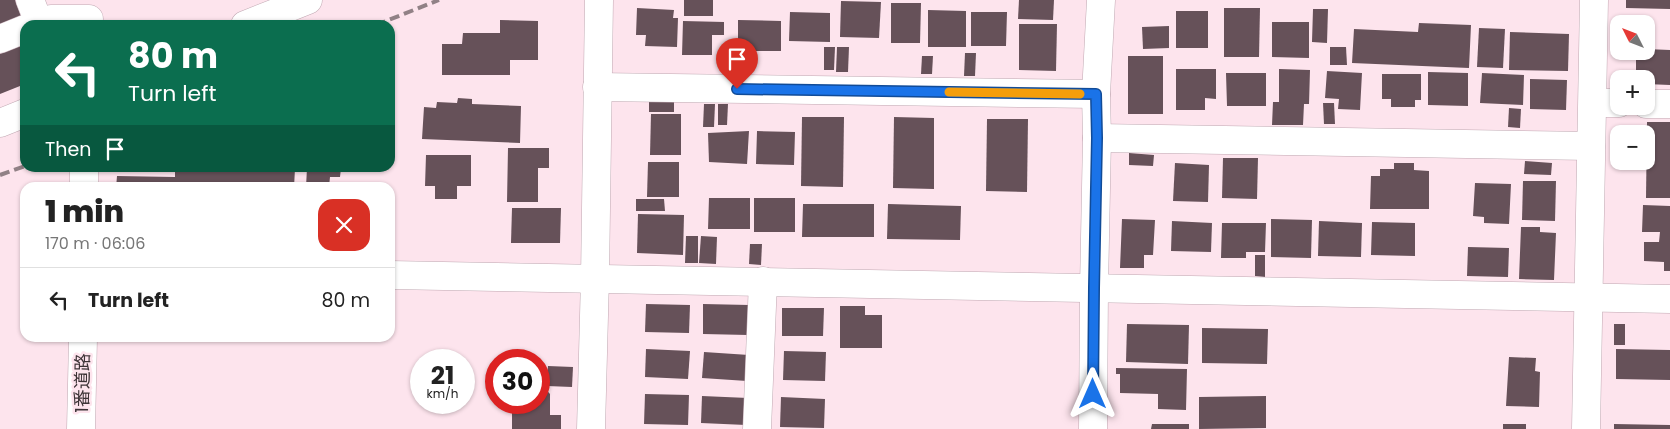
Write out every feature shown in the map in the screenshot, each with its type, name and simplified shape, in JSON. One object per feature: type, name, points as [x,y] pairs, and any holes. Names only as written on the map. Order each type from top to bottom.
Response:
[{"type":"street","points":[[258,20],[308,0]]},
{"type":"street","points":[[591,429],[599,0]]},
{"type":"street","points":[[1093,429],[1096,94],[1101,0]]},
{"type":"street","points":[[1586,429],[1592,146],[1606,103],[1594,0]]},
{"type":"street","points":[[32,19],[89,15]]},
{"type":"street","points":[[0,39],[20,26]]},
{"type":"street","points":[[597,87],[1096,94]]},
{"type":"street","points":[[1655,104],[1670,104]]},
{"type":"street","points":[[0,123],[20,115]]},
{"type":"street","points":[[1097,138],[1592,146]]},
{"type":"street","points":[[395,275],[1670,299]]},
{"type":"street","points":[[757,429],[763,281]]},
{"type":"street","name":"1番道路","points":[[81,429],[83,342]]},
{"type":"building","points":[[0,0],[15,0],[22,20],[20,20],[20,26],[0,34]]},
{"type":"building","points":[[684,0],[713,0],[713,16],[684,16]]},
{"type":"building","points":[[1019,0],[1054,0],[1053,20],[1018,19]]},
{"type":"building","points":[[1626,0],[1670,0],[1670,9],[1626,8]]},
{"type":"building","points":[[841,1],[881,2],[879,38],[840,37]]},
{"type":"building","points":[[891,3],[921,3],[920,43],[891,43]]},
{"type":"building","points":[[637,8],[674,10],[673,18],[678,18],[677,47],[645,46],[646,35],[636,35]]},
{"type":"building","points":[[1224,8],[1260,8],[1259,57],[1224,57]]},
{"type":"building","points":[[1313,9],[1328,9],[1327,43],[1312,42]]},
{"type":"building","points":[[928,10],[966,11],[966,47],[928,47]]},
{"type":"building","points":[[1176,11],[1208,11],[1208,48],[1176,48]]},
{"type":"building","points":[[790,12],[830,13],[830,42],[789,41]]},
{"type":"building","points":[[971,12],[1007,12],[1006,46],[971,46]]},
{"type":"building","points":[[500,20],[538,21],[538,60],[510,60],[510,75],[442,75],[442,44],[462,44],[463,33],[500,33]]},
{"type":"building","points":[[738,20],[781,21],[781,51],[738,51]]},
{"type":"building","points":[[683,21],[724,22],[724,35],[712,35],[712,55],[682,55]]},
{"type":"building","points":[[1272,22],[1309,22],[1309,58],[1272,57]]},
{"type":"building","points":[[1419,23],[1471,25],[1469,68],[1352,63],[1354,29],[1418,32]]},
{"type":"building","points":[[1019,24],[1057,24],[1056,71],[1019,70]]},
{"type":"building","points":[[1169,26],[1169,48],[1143,49],[1142,27]]},
{"type":"building","points":[[1479,28],[1505,29],[1503,68],[1477,67]]},
{"type":"building","points":[[1510,32],[1569,34],[1568,71],[1509,70]]},
{"type":"building","points":[[20,46],[20,86],[0,94],[0,54]]},
{"type":"building","points":[[824,47],[835,47],[834,70],[824,70]]},
{"type":"building","points":[[837,47],[849,47],[848,72],[836,72]]},
{"type":"building","points":[[1330,47],[1346,47],[1347,65],[1330,65]]},
{"type":"building","points":[[1655,49],[1670,50],[1670,85],[1655,84],[1655,70],[1636,70],[1636,60],[1655,60]]},
{"type":"building","points":[[723,52],[734,52],[734,75],[723,75]]},
{"type":"building","points":[[965,53],[976,53],[975,76],[964,76]]},
{"type":"building","points":[[922,56],[933,56],[932,74],[921,74]]},
{"type":"building","points":[[1128,56],[1163,56],[1163,114],[1128,114]]},
{"type":"building","points":[[1176,69],[1216,69],[1216,99],[1205,98],[1205,110],[1176,110]]},
{"type":"building","points":[[1279,69],[1310,70],[1309,104],[1304,104],[1303,125],[1272,125],[1273,102],[1279,102]]},
{"type":"building","points":[[1327,71],[1362,73],[1360,110],[1338,109],[1339,99],[1325,98]]},
{"type":"building","points":[[1428,72],[1468,73],[1468,106],[1428,105]]},
{"type":"building","points":[[1226,73],[1266,73],[1266,106],[1227,106]]},
{"type":"building","points":[[1482,73],[1524,75],[1523,105],[1480,103]]},
{"type":"building","points":[[1382,74],[1421,74],[1421,100],[1415,100],[1415,107],[1391,107],[1391,99],[1382,99]]},
{"type":"building","points":[[1530,79],[1567,80],[1566,110],[1530,109]]},
{"type":"building","points":[[458,98],[472,99],[472,104],[521,106],[520,143],[422,139],[424,107],[436,108],[437,102],[457,103]]},
{"type":"building","points":[[674,100],[674,112],[649,112],[649,101]]},
{"type":"building","points":[[1323,103],[1334,103],[1335,124],[1324,124]]},
{"type":"building","points":[[704,104],[715,104],[714,127],[703,127]]},
{"type":"building","points":[[718,104],[728,104],[727,125],[718,125]]},
{"type":"building","points":[[1509,108],[1521,109],[1520,128],[1508,127]]},
{"type":"building","points":[[651,114],[681,114],[681,155],[650,155]]},
{"type":"building","points":[[802,117],[844,117],[843,187],[801,186]]},
{"type":"building","points":[[894,117],[934,118],[934,189],[893,188]]},
{"type":"building","points":[[987,119],[1028,119],[1027,192],[986,191]]},
{"type":"building","points":[[1647,122],[1670,122],[1670,198],[1646,198],[1646,170],[1655,170],[1655,125],[1647,125]]},
{"type":"building","points":[[749,131],[747,164],[709,162],[708,133]]},
{"type":"building","points":[[757,131],[795,132],[794,165],[756,164]]},
{"type":"building","points":[[508,148],[549,148],[549,168],[538,168],[538,202],[507,202]]},
{"type":"building","points":[[1129,153],[1154,155],[1153,166],[1129,165]]},
{"type":"building","points":[[426,155],[471,155],[471,186],[457,186],[457,199],[435,199],[435,186],[425,186]]},
{"type":"building","points":[[1223,158],[1258,158],[1257,199],[1222,198]]},
{"type":"building","points":[[1525,161],[1552,163],[1551,175],[1524,174]]},
{"type":"building","points":[[648,162],[679,162],[679,197],[647,197]]},
{"type":"building","points":[[1175,163],[1209,165],[1208,202],[1173,201]]},
{"type":"building","points":[[1394,163],[1414,163],[1414,170],[1429,171],[1429,209],[1370,209],[1371,176],[1380,176],[1380,169],[1394,169]]},
{"type":"building","points":[[175,172],[295,172],[294,182],[116,182],[117,176],[175,177]]},
{"type":"building","points":[[307,172],[341,172],[340,177],[330,177],[330,182],[306,182]]},
{"type":"building","points":[[1523,181],[1556,181],[1555,221],[1522,220]]},
{"type":"building","points":[[1475,183],[1511,184],[1509,224],[1484,223],[1484,217],[1473,216]]},
{"type":"building","points":[[709,198],[750,198],[750,229],[708,229]]},
{"type":"building","points":[[754,198],[795,198],[795,232],[754,232]]},
{"type":"building","points":[[636,199],[664,199],[665,211],[636,211]]},
{"type":"building","points":[[803,204],[874,204],[874,237],[802,237]]},
{"type":"building","points":[[888,204],[961,206],[960,240],[887,239]]},
{"type":"building","points":[[1643,205],[1670,206],[1670,271],[1664,271],[1664,262],[1644,261],[1644,242],[1659,242],[1660,232],[1642,232]]},
{"type":"building","points":[[512,208],[561,208],[560,243],[511,243]]},
{"type":"building","points":[[638,214],[684,215],[683,255],[637,253]]},
{"type":"building","points":[[1122,219],[1155,220],[1153,255],[1144,255],[1144,268],[1120,268]]},
{"type":"building","points":[[1271,219],[1312,220],[1311,258],[1271,257]]},
{"type":"building","points":[[1172,221],[1212,223],[1211,252],[1171,251]]},
{"type":"building","points":[[1319,221],[1362,223],[1361,257],[1318,256]]},
{"type":"building","points":[[1372,222],[1415,223],[1415,256],[1371,255]]},
{"type":"building","points":[[1222,223],[1266,223],[1265,252],[1246,252],[1246,258],[1221,258]]},
{"type":"building","points":[[1521,227],[1540,227],[1540,232],[1556,233],[1554,280],[1519,279]]},
{"type":"building","points":[[686,236],[698,236],[698,263],[685,263]]},
{"type":"building","points":[[701,236],[717,237],[716,264],[699,263]]},
{"type":"building","points":[[750,244],[762,244],[761,265],[749,264]]},
{"type":"building","points":[[1468,247],[1509,248],[1508,277],[1467,276]]},
{"type":"building","points":[[1255,255],[1265,255],[1265,277],[1255,276]]},
{"type":"building","points":[[646,304],[690,305],[689,333],[645,332]]},
{"type":"building","points":[[703,304],[749,305],[748,335],[703,334]]},
{"type":"building","points":[[840,306],[865,306],[865,315],[882,315],[882,348],[840,348]]},
{"type":"building","points":[[782,308],[824,308],[823,336],[782,336]]},
{"type":"building","points":[[1127,324],[1189,325],[1188,364],[1126,362]]},
{"type":"building","points":[[1614,324],[1625,324],[1625,345],[1614,345]]},
{"type":"building","points":[[1202,328],[1268,329],[1267,364],[1202,363]]},
{"type":"building","points":[[646,349],[690,351],[688,379],[645,377]]},
{"type":"building","points":[[1616,349],[1670,350],[1670,380],[1616,379]]},
{"type":"building","points":[[784,351],[826,352],[825,381],[783,380]]},
{"type":"building","points":[[704,352],[749,355],[747,381],[702,378]]},
{"type":"building","points":[[1509,357],[1536,358],[1535,371],[1540,372],[1539,407],[1506,406]]},
{"type":"building","points":[[550,366],[573,367],[572,387],[550,386]]},
{"type":"building","points":[[1116,368],[1187,369],[1186,410],[1158,409],[1158,394],[1120,393],[1120,374],[1116,374]]},
{"type":"building","points":[[645,394],[689,395],[688,425],[644,424]]},
{"type":"building","points":[[702,396],[748,398],[746,425],[701,423]]},
{"type":"building","points":[[1266,396],[1266,428],[1199,429],[1199,397]]},
{"type":"building","points":[[781,397],[825,399],[824,428],[780,427]]},
{"type":"building","points":[[512,414],[561,415],[561,429],[512,429]]},
{"type":"building","points":[[1152,424],[1189,424],[1189,429],[1151,429]]},
{"type":"building","points":[[1503,424],[1526,424],[1526,429],[1503,429]]},
{"type":"building","points":[[1614,424],[1670,425],[1670,429],[1614,429]]},
{"type":"railway","points":[[389,20],[439,0]]},
{"type":"railway","points":[[0,175],[20,168]]},
{"type":"slow traffic","points":[[949,92],[1080,94]]},
{"type":"route","points":[[737,89],[1096,94],[1093,394]]}]
